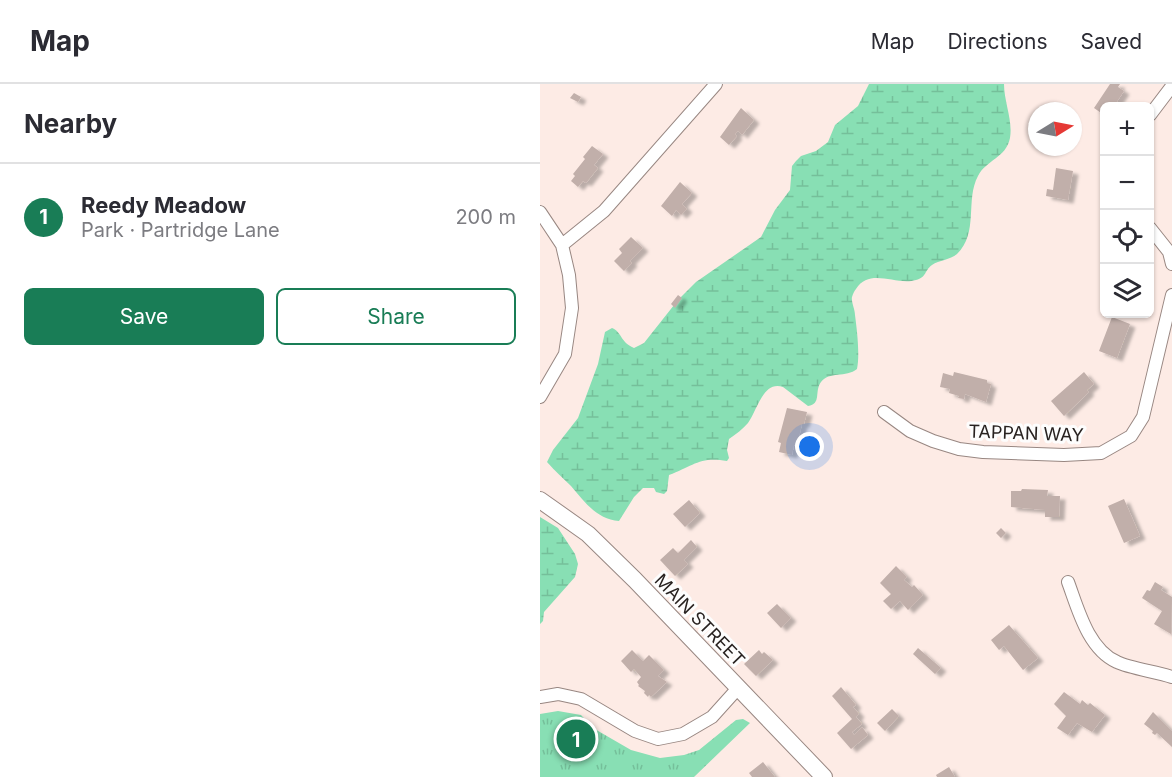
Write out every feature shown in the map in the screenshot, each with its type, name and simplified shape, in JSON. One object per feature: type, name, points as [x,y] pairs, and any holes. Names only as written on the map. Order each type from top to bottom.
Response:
[{"type":"street","points":[[562,245],[604,211],[716,84]]},
{"type":"street","points":[[1154,109],[1172,86]]},
{"type":"street","points":[[540,212],[562,245],[569,275],[572,308],[565,354],[540,397]]},
{"type":"street","points":[[1154,234],[1171,256]]},
{"type":"street","name":"TAPPAN WAY","points":[[884,412],[910,431],[959,449],[1064,455],[1101,453],[1131,436],[1143,417],[1172,295]]},
{"type":"street","name":"MAIN STREET","points":[[540,500],[588,534],[824,777]]},
{"type":"street","points":[[1068,582],[1080,617],[1100,650],[1117,662],[1172,677]]},
{"type":"street","points":[[540,697],[558,694],[581,699],[635,731],[658,739],[683,734],[712,717],[739,687]]},
{"type":"green space","points":[[869,84],[1004,84],[1010,138],[1008,145],[986,166],[974,185],[970,226],[964,246],[954,256],[932,265],[920,279],[908,281],[876,278],[862,283],[852,296],[858,342],[857,369],[824,379],[819,386],[815,403],[808,406],[783,387],[770,388],[761,398],[748,423],[729,439],[727,461],[703,461],[669,475],[667,491],[664,494],[656,492],[654,488],[643,488],[634,497],[619,521],[597,513],[547,462],[553,450],[578,418],[598,364],[605,332],[612,328],[634,348],[644,343],[678,300],[696,282],[761,237],[775,210],[790,190],[792,166],[801,156],[816,151],[828,142],[835,125],[858,106]]},
{"type":"green space","points":[[540,517],[558,528],[575,554],[578,564],[575,577],[544,612],[543,621],[540,624]]},
{"type":"green space","points":[[558,711],[581,715],[593,728],[631,750],[660,758],[684,755],[699,750],[736,720],[743,719],[750,723],[694,777],[540,777],[540,714]]},
{"type":"building","points":[[1110,84],[1120,84],[1118,87],[1124,91],[1117,102],[1100,102],[1100,112],[1094,108]]},
{"type":"building","points":[[574,93],[581,97],[578,102],[570,98]]},
{"type":"building","points":[[741,108],[754,120],[742,135],[738,131],[735,134],[737,136],[729,145],[720,137]]},
{"type":"building","points":[[592,146],[603,154],[594,165],[598,168],[586,183],[583,181],[578,187],[571,181],[575,176],[573,174]]},
{"type":"building","points":[[1056,168],[1073,171],[1068,200],[1046,196],[1047,189],[1053,190]]},
{"type":"building","points":[[680,182],[692,193],[682,204],[687,209],[681,215],[676,210],[672,216],[661,206]]},
{"type":"building","points":[[631,237],[643,248],[624,271],[614,261],[622,253],[619,249]]},
{"type":"building","points":[[678,295],[682,298],[675,308],[671,304]]},
{"type":"building","points":[[1112,318],[1130,324],[1117,358],[1099,351]]},
{"type":"building","points":[[954,372],[987,380],[987,383],[991,384],[986,402],[965,394],[964,399],[958,398],[959,396],[949,393],[950,389],[940,387],[943,373],[953,376]]},
{"type":"building","points":[[1084,372],[1094,384],[1087,390],[1089,392],[1064,416],[1051,401]]},
{"type":"building","points":[[787,408],[807,412],[792,455],[779,452],[781,443],[778,442]]},
{"type":"building","points":[[1048,490],[1047,496],[1060,496],[1059,517],[1045,517],[1045,510],[1011,507],[1011,491]]},
{"type":"building","points":[[1124,499],[1140,536],[1124,543],[1108,506]]},
{"type":"building","points":[[689,500],[700,513],[685,527],[673,514]]},
{"type":"building","points":[[1001,528],[1006,533],[1001,538],[996,533]]},
{"type":"building","points":[[691,540],[697,547],[684,560],[688,564],[675,576],[660,560],[673,548],[678,553]]},
{"type":"building","points":[[896,566],[907,577],[904,580],[912,587],[914,585],[923,595],[908,610],[900,601],[891,609],[883,601],[891,594],[880,583]]},
{"type":"building","points":[[1155,582],[1163,587],[1161,590],[1172,597],[1171,634],[1154,624],[1162,611],[1142,598]]},
{"type":"building","points":[[777,604],[791,618],[781,628],[767,613]]},
{"type":"building","points":[[1009,625],[1038,658],[1023,670],[1004,646],[999,650],[991,640]]},
{"type":"building","points":[[918,648],[941,668],[935,674],[913,654]]},
{"type":"building","points":[[632,650],[643,661],[649,655],[664,670],[658,676],[667,682],[651,697],[649,695],[648,697],[645,691],[638,686],[637,682],[641,677],[634,669],[631,672],[621,661]]},
{"type":"building","points":[[759,650],[773,660],[756,676],[744,664]]},
{"type":"building","points":[[841,687],[856,705],[853,707],[859,714],[856,717],[862,724],[852,732],[854,735],[862,727],[868,735],[851,749],[837,733],[852,719],[832,696]]},
{"type":"building","points":[[1064,692],[1080,704],[1082,700],[1088,705],[1090,703],[1105,715],[1092,732],[1077,723],[1068,735],[1057,728],[1066,716],[1054,704]]},
{"type":"building","points":[[892,709],[899,716],[885,731],[877,723]]},
{"type":"building","points":[[1153,712],[1172,731],[1172,747],[1157,733],[1155,735],[1152,733],[1153,731],[1144,724]]},
{"type":"building","points":[[763,762],[775,777],[752,777],[749,773]]},
{"type":"building","points":[[949,767],[955,777],[937,777],[936,775]]},
{"type":"place","name":"Reedy Meadow","points":[[576,739]]}]
